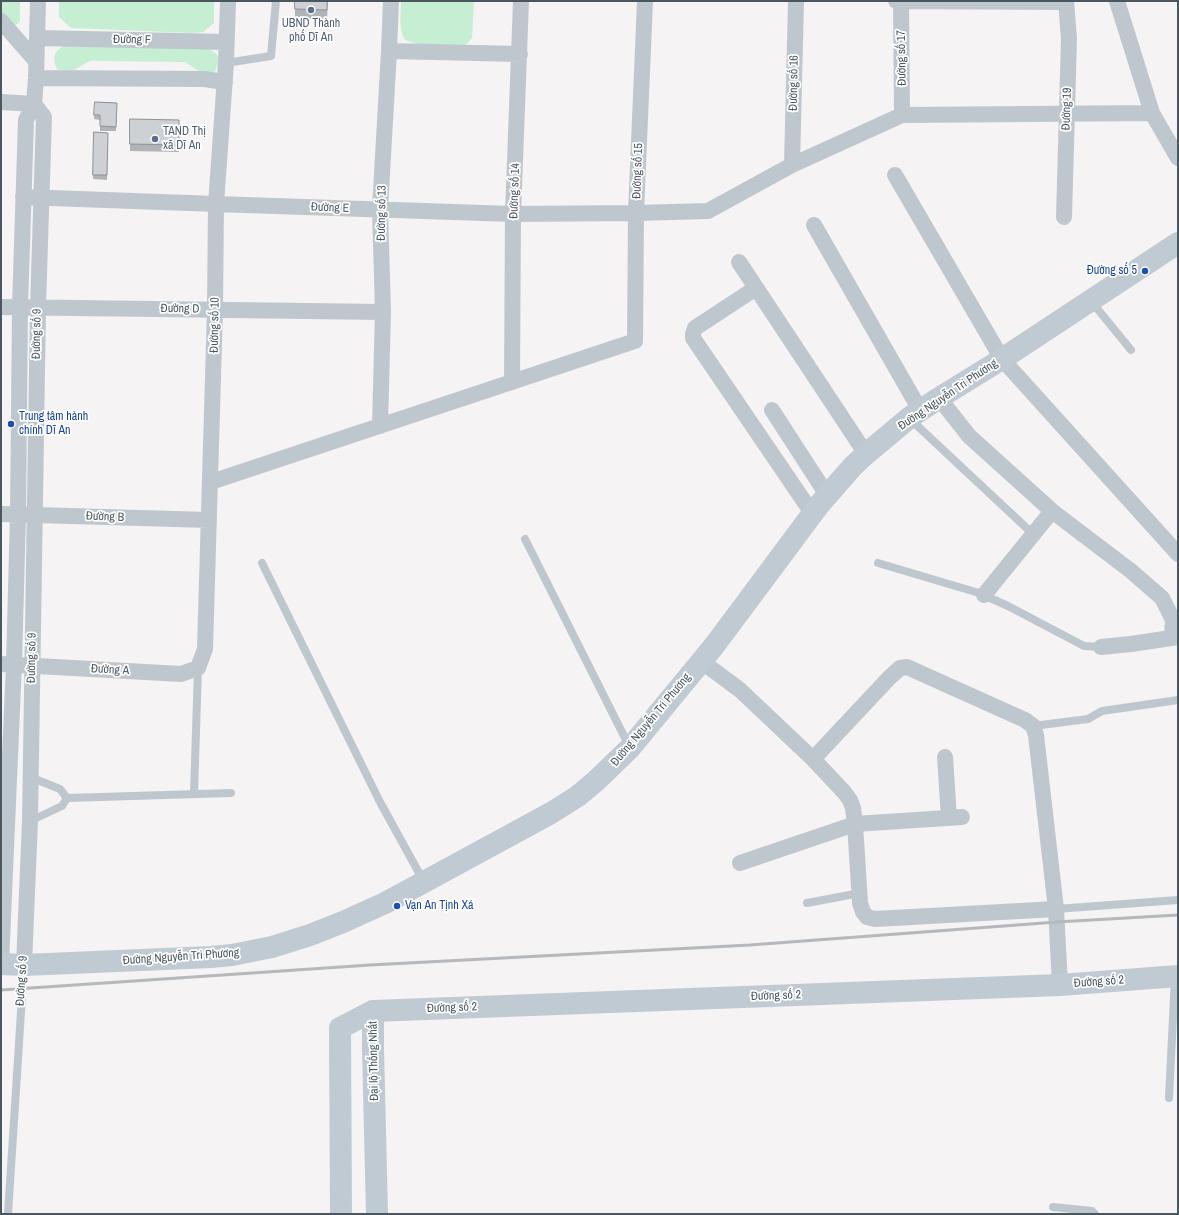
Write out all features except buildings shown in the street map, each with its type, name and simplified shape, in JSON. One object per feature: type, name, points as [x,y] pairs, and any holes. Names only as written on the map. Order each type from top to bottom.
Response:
[{"type":"main road","name":"Đường Nguyễn Tri Phương","points":[[1,964],[24,965],[210,957],[253,952],[291,942],[332,927],[385,903],[565,805],[598,780],[630,748],[701,661],[812,513],[866,454],[915,414],[1002,359],[1178,243]]},
{"type":"main road","name":"Đường số 2","points":[[373,1011],[1060,985],[1176,976]]},
{"type":"main road","name":"Đại lộ Thống Nhất","points":[[341,1214],[340,1028],[373,1011],[376,1214]]},
{"type":"main road","points":[[341,1137],[375,1134]]},
{"type":"street","name":"Đường số 9","points":[[1,964],[7,664],[18,514],[20,307],[23,197],[26,120],[34,104],[36,78],[38,1]]},
{"type":"street","name":"Đường số 10","points":[[198,668],[205,649],[211,482],[216,204],[225,82],[228,1]]},
{"type":"street","name":"Đường số 13","points":[[380,426],[383,312],[380,209],[391,1]]},
{"type":"street","name":"Đường số 14","points":[[512,382],[514,214],[521,1]]},
{"type":"street","name":"Đường số 15","points":[[512,382],[635,341],[636,213],[645,1]]},
{"type":"street","name":"Đường số 16","points":[[792,165],[796,1]]},
{"type":"street","points":[[896,1],[1066,1]]},
{"type":"street","name":"Đường số 17","points":[[901,1],[902,116]]},
{"type":"street","name":"Đường 19","points":[[1064,217],[1069,39],[1066,1]]},
{"type":"street","points":[[1117,1],[1152,113],[1178,158]]},
{"type":"street","points":[[1,21],[36,61]]},
{"type":"street","name":"Đường F","points":[[37,38],[226,42]]},
{"type":"street","points":[[389,51],[520,54]]},
{"type":"street","points":[[36,78],[204,79],[225,82]]},
{"type":"street","points":[[1,102],[34,104]]},
{"type":"street","name":"Đường số 9","points":[[24,965],[30,821],[31,666],[38,307],[44,117],[34,104]]},
{"type":"street","points":[[902,116],[1152,113]]},
{"type":"street","name":"Đường E","points":[[23,197],[514,214],[708,211],[792,165],[902,116]]},
{"type":"street","points":[[895,175],[1002,359],[1178,554]]},
{"type":"street","points":[[814,225],[915,414]]},
{"type":"street","points":[[739,262],[866,454]]},
{"type":"street","points":[[756,288],[695,328],[693,338],[812,513]]},
{"type":"street","name":"Đường D","points":[[1,307],[383,312]]},
{"type":"street","points":[[211,482],[512,382]]},
{"type":"street","points":[[939,398],[969,436],[1052,511],[1131,571],[1162,598],[1173,620],[1175,637],[1101,647]]},
{"type":"street","points":[[772,410],[827,495]]},
{"type":"street","points":[[984,595],[1052,511]]},
{"type":"street","name":"Đường B","points":[[1,514],[209,520]]},
{"type":"street","points":[[701,661],[740,690],[813,760],[847,796],[853,808],[856,824],[860,903],[863,912],[867,917],[875,919],[1056,909]]},
{"type":"street","name":"Đường A","points":[[7,664],[181,674],[198,668]]},
{"type":"street","points":[[813,760],[894,673],[900,668],[906,666],[1024,720],[1033,726],[1036,734],[1056,909],[1060,985]]},
{"type":"street","points":[[740,863],[856,824],[955,818],[945,757]]},
{"type":"lane","points":[[226,62],[271,56],[276,1]]},
{"type":"lane","points":[[1091,300],[1131,350]]},
{"type":"lane","points":[[915,414],[1033,534]]},
{"type":"lane","points":[[525,539],[630,748]]},
{"type":"lane","points":[[262,563],[380,802],[424,882]]},
{"type":"lane","points":[[878,563],[984,595],[1084,646],[1101,647]]},
{"type":"lane","points":[[194,794],[198,668]]},
{"type":"lane","points":[[1033,726],[1088,719],[1102,711],[1178,700]]},
{"type":"lane","points":[[30,777],[60,789],[66,798]]},
{"type":"lane","points":[[66,798],[230,793]]},
{"type":"lane","points":[[30,821],[62,806],[66,798]]},
{"type":"lane","points":[[807,903],[860,892]]},
{"type":"lane","points":[[1056,909],[1178,900]]},
{"type":"lane","name":"Đường số 9","points":[[1,964],[1,971]]},
{"type":"lane","name":"Đường số 9","points":[[8,1214],[24,965]]},
{"type":"lane","points":[[1169,1098],[1176,976]]},
{"type":"lane","points":[[1053,1207],[1092,1211],[1095,1214]]},
{"type":"green space","points":[[1,1],[20,1],[20,21],[18,24],[12,26],[1,16]]},
{"type":"green space","points":[[59,1],[214,1],[214,23],[203,32],[191,33],[71,28],[59,17]]},
{"type":"green space","points":[[401,1],[474,1],[472,38],[467,44],[460,47],[420,45],[405,40],[401,31]]},
{"type":"green space","points":[[66,45],[209,49],[218,56],[219,59],[214,73],[202,73],[185,62],[101,61],[91,61],[76,70],[68,72],[57,69],[54,57],[59,49]]},
{"type":"railway","points":[[1,990],[370,965],[750,945],[1057,922],[1178,915]]},
{"type":"place","name":"UBND Thành phố Dĩ An","points":[[311,10]]},
{"type":"place","name":"TAND Thị xã Dĩ An","points":[[155,139]]},
{"type":"place","name":"Đường số 5","points":[[1145,271]]},
{"type":"place","name":"Trung tâm hành chính Dĩ An","points":[[11,424]]},
{"type":"place","name":"Vạn An Tịnh Xá","points":[[397,906]]}]
